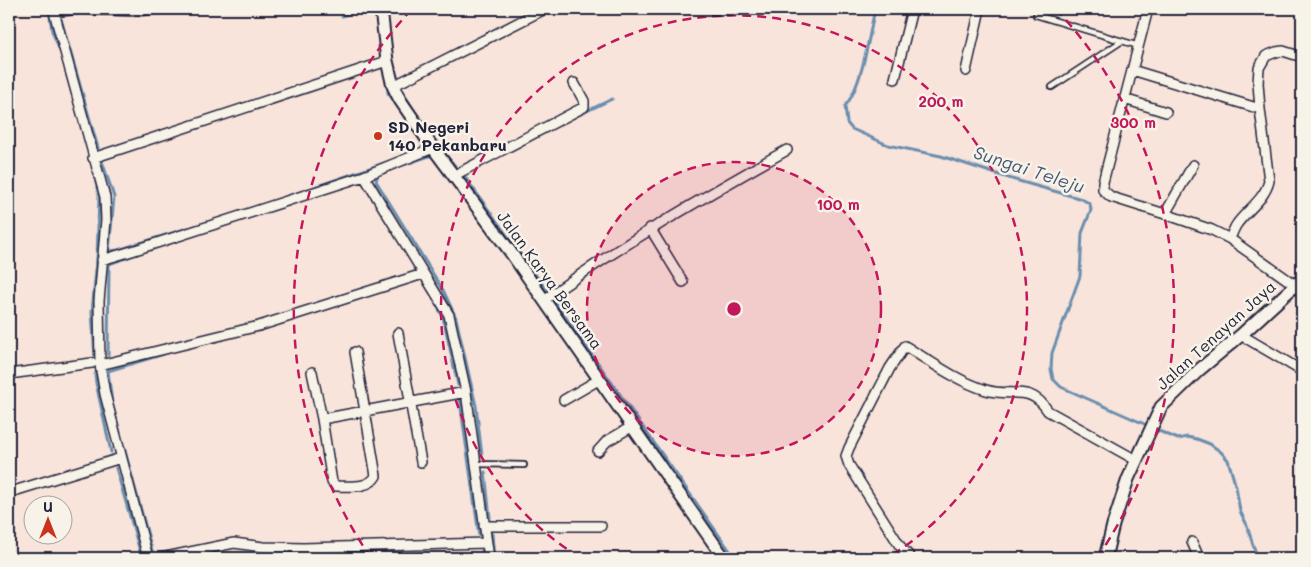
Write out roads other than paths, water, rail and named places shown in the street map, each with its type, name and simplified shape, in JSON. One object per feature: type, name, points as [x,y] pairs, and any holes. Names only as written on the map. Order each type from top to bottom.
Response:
[{"type":"street","points":[[78,9],[54,10],[106,205],[96,364],[148,558]]},
{"type":"street","points":[[83,9],[136,12],[155,9]]},
{"type":"street","name":"Jalan Karya Bersama","points":[[381,9],[387,61],[393,86],[400,100],[600,379],[724,558]]},
{"type":"street","points":[[393,86],[545,9]]},
{"type":"street","points":[[895,79],[912,9]]},
{"type":"street","points":[[966,71],[980,9]]},
{"type":"street","points":[[1148,9],[1103,182],[1103,190],[1110,197],[1212,230],[1230,239],[1299,282]]},
{"type":"street","points":[[1230,239],[1238,222],[1268,187],[1269,173],[1260,109],[1259,68],[1263,60],[1276,52],[1283,51],[1302,57]]},
{"type":"street","points":[[93,158],[387,61]]},
{"type":"street","points":[[1132,70],[1260,109]]},
{"type":"street","points":[[454,176],[584,107],[584,101],[574,83]]},
{"type":"street","points":[[1124,99],[1166,112]]},
{"type":"street","points":[[102,260],[364,176],[433,148]]},
{"type":"street","points":[[544,300],[609,254],[650,228],[787,150]]},
{"type":"street","points":[[1165,214],[1193,165]]},
{"type":"street","points":[[364,176],[448,315],[466,392],[489,558]]},
{"type":"street","points":[[650,228],[683,282]]},
{"type":"street","points":[[9,374],[96,364],[260,326],[423,274]]},
{"type":"street","name":"Jalan Tenayan Jaya","points":[[1104,558],[1113,525],[1137,457],[1161,407],[1199,370],[1299,282]]},
{"type":"street","points":[[398,333],[412,402],[421,462]]},
{"type":"street","points":[[1241,335],[1302,371]]},
{"type":"street","points":[[911,558],[900,546],[849,464],[846,456],[890,368],[905,346],[959,379],[988,391],[1019,392],[1040,400],[1048,411],[1137,457]]},
{"type":"street","points":[[312,372],[332,482],[336,486],[367,484],[373,481],[376,476],[355,352]]},
{"type":"street","points":[[564,400],[600,379]]},
{"type":"street","points":[[322,419],[466,392]]},
{"type":"street","points":[[598,451],[607,440],[633,426]]},
{"type":"street","points":[[14,491],[121,458]]},
{"type":"street","points":[[484,526],[601,526]]},
{"type":"street","points":[[1192,542],[1199,558]]},
{"type":"street","points":[[161,558],[234,544],[303,548],[487,543]]},
{"type":"lane","points":[[1036,15],[1139,46]]},
{"type":"lane","points":[[1052,87],[1122,42]]},
{"type":"lane","points":[[476,464],[524,465]]},
{"type":"waterway","points":[[49,9],[52,31],[60,51]]},
{"type":"waterway","points":[[342,16],[361,9]]},
{"type":"waterway","name":"Sungai Teleju","points":[[875,9],[860,74],[851,97],[845,106],[847,123],[852,129],[888,145],[941,156],[1082,199],[1090,204],[1091,210],[1082,233],[1080,276],[1052,353],[1051,369],[1053,379],[1061,387],[1149,426]]},
{"type":"waterway","points":[[61,19],[98,148]]},
{"type":"waterway","points":[[67,76],[79,118]]},
{"type":"waterway","points":[[388,86],[388,93],[395,102]]},
{"type":"waterway","points":[[402,91],[420,120]]},
{"type":"waterway","points":[[558,125],[612,99]]},
{"type":"waterway","points":[[436,143],[455,166]]},
{"type":"waterway","points":[[400,166],[432,155],[433,157]]},
{"type":"waterway","points":[[101,158],[114,197],[109,251]]},
{"type":"waterway","points":[[280,199],[390,161]]},
{"type":"waterway","points":[[93,170],[99,196],[97,259],[92,312],[95,358]]},
{"type":"waterway","points":[[462,173],[547,291]]},
{"type":"waterway","points":[[378,174],[376,181],[443,290],[456,318],[476,406],[482,456]]},
{"type":"waterway","points":[[210,230],[289,205]]},
{"type":"waterway","points":[[109,251],[118,250],[188,228]]},
{"type":"waterway","points":[[109,264],[139,253]]},
{"type":"waterway","points":[[108,355],[109,264]]},
{"type":"waterway","points":[[431,293],[443,317],[458,385]]},
{"type":"waterway","points":[[555,302],[735,558]]},
{"type":"waterway","points":[[108,371],[164,354]]},
{"type":"waterway","points":[[108,371],[112,403],[153,554]]},
{"type":"waterway","points":[[95,374],[111,452]]},
{"type":"waterway","points":[[460,401],[479,535]]},
{"type":"waterway","name":"Sungai Teleju","points":[[1154,429],[1178,439],[1187,437],[1210,444],[1228,460],[1236,487],[1240,511],[1258,558]]},
{"type":"waterway","points":[[116,468],[142,558]]},
{"type":"waterway","points":[[485,472],[490,518]]},
{"type":"waterway","points":[[492,534],[494,558]]},
{"type":"waterway","points":[[482,551],[483,558]]},
{"type":"place","name":"SD Negeri 140 Pekanbaru","points":[[378,136]]}]
